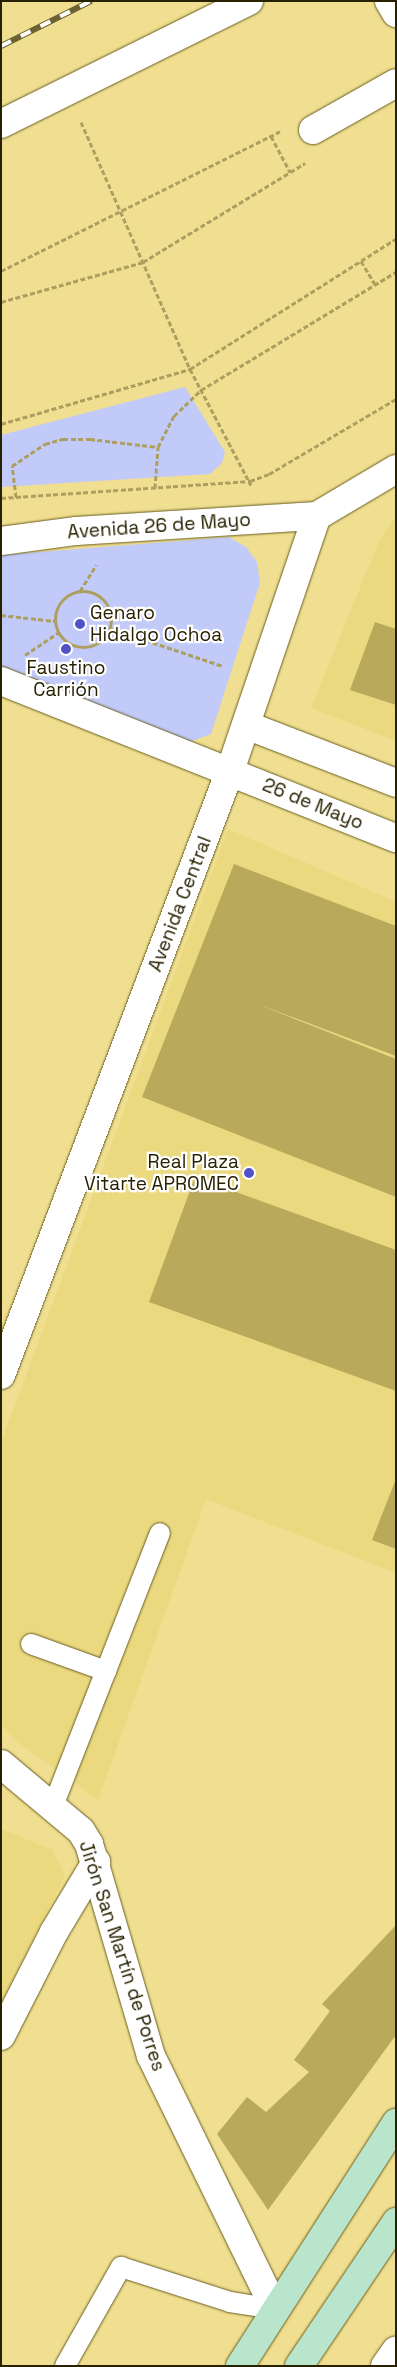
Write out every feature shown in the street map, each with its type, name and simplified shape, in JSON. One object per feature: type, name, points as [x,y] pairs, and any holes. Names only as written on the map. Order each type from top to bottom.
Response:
[{"type":"main road","points":[[240,2366],[396,2123]]},
{"type":"main road","points":[[299,2366],[396,2222]]},
{"type":"street","points":[[1,124],[249,1]]},
{"type":"street","points":[[389,1],[396,13]]},
{"type":"street","points":[[301,128],[396,82]]},
{"type":"street","points":[[316,516],[396,469]]},
{"type":"street","name":"Avenida 26 de Mayo","points":[[1,541],[76,531],[316,516]]},
{"type":"street","name":"Avenida Central","points":[[1,1375],[230,771],[316,516]]},
{"type":"street","points":[[1,681],[230,771]]},
{"type":"street","points":[[246,725],[396,783]]},
{"type":"street","name":"26 de Mayo","points":[[230,771],[396,838]]},
{"type":"street","name":"Jirón San Martín de Porres","points":[[1,1764],[81,1831],[96,1862],[150,2056],[275,2309]]},
{"type":"street","points":[[1,2036],[54,1932],[96,1862]]},
{"type":"street","points":[[385,2366],[396,2350]]},
{"type":"lane","points":[[53,1806],[160,1533]]},
{"type":"lane","points":[[31,1644],[106,1671]]},
{"type":"lane","points":[[65,2366],[121,2267],[230,2302],[275,2309]]},
{"type":"path","points":[[78,116],[190,369],[250,481],[259,519]]},
{"type":"path","points":[[1,271],[271,136],[301,128]]},
{"type":"path","points":[[271,136],[290,172]]},
{"type":"path","points":[[1,302],[143,262],[314,157]]},
{"type":"path","points":[[1,424],[190,369],[396,239]]},
{"type":"path","points":[[361,261],[375,284]]},
{"type":"path","points":[[155,488],[158,447],[174,416],[201,390],[396,272]]},
{"type":"path","points":[[1,498],[250,481],[269,474],[396,399]]},
{"type":"path","points":[[16,497],[12,466],[45,444],[63,439],[90,439],[158,447]]},
{"type":"path","points":[[80,591],[94,593],[105,601],[111,614],[110,627],[104,639],[92,646],[80,647],[67,642],[58,633],[55,621],[61,601],[80,591],[97,563]]},
{"type":"path","points":[[1,614],[55,621]]},
{"type":"path","points":[[110,627],[223,666]]},
{"type":"path","points":[[19,659],[58,633]]},
{"type":"shaded area","points":[[185,387],[225,452],[222,463],[210,474],[1,487],[1,435]]},
{"type":"shaded area","points":[[396,516],[396,741],[311,708],[379,541]]},
{"type":"shaded area","points":[[229,537],[246,547],[257,562],[260,583],[211,734],[187,743],[1,676],[1,555]]},
{"type":"shaded area","name":"Real Plaza Vitarte APROMEC","points":[[228,829],[396,902],[396,1573],[206,1499],[98,1800],[20,1744],[1,1725],[1,1443]]},
{"type":"shaded area","points":[[1,1829],[53,1850],[65,1876],[1,2003]]},
{"type":"building","points":[[375,622],[396,629],[396,705],[350,690]]},
{"type":"building","points":[[234,864],[396,926],[396,1056],[247,1000],[396,1059],[396,1197],[142,1097]]},
{"type":"building","points":[[195,1177],[396,1250],[396,1391],[149,1302]]},
{"type":"building","points":[[396,1479],[396,1549],[372,1540]]},
{"type":"building","points":[[396,1925],[396,2035],[268,2210],[217,2134],[247,2097],[266,2112],[309,2072],[294,2060],[330,2011],[322,2004]]},
{"type":"railway","points":[[1,46],[91,1]]},
{"type":"place","name":"Genaro Hidalgo Ochoa","points":[[80,624]]},
{"type":"place","name":"Faustino Carrión","points":[[66,649]]},
{"type":"place","name":"Real Plaza Vitarte APROMEC","points":[[249,1173]]}]
